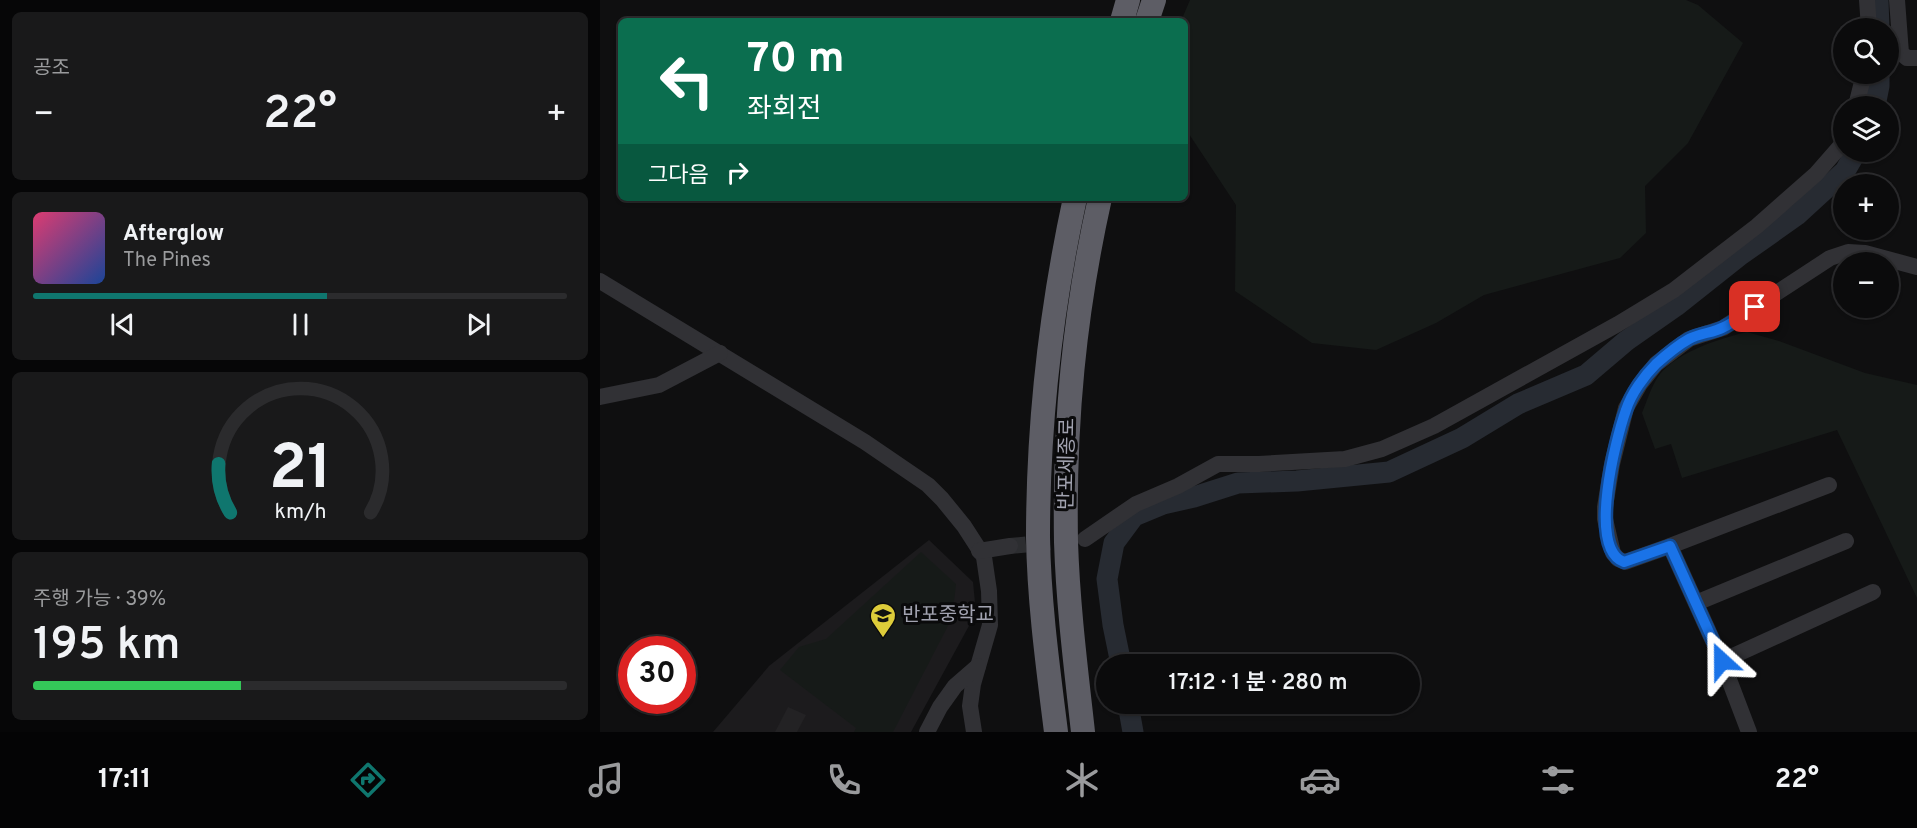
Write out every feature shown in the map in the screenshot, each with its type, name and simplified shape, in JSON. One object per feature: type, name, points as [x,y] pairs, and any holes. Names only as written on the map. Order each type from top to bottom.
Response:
[{"type":"highway","points":[[1123,18],[1128,0]]},
{"type":"highway","points":[[1148,18],[1154,0]]},
{"type":"highway","name":"반포세종로","points":[[1056,732],[1045,639],[1038,538],[1041,434],[1063,253],[1074,201]]},
{"type":"highway","name":"반포세종로","points":[[1083,732],[1066,543],[1067,439],[1072,354],[1087,258],[1099,201]]},
{"type":"street","points":[[1867,0],[1868,18]]},
{"type":"street","points":[[1897,0],[1901,53],[1907,58],[1917,58]]},
{"type":"street","points":[[1085,539],[1136,504],[1178,486],[1218,464],[1345,459],[1382,449],[1434,426],[1618,324],[1674,290],[1757,226],[1816,174],[1833,155]]},
{"type":"street","points":[[1829,485],[1624,562],[1618,560],[1613,553],[1605,519],[1612,464],[1626,408],[1640,384],[1656,364],[1689,339],[1723,328],[1830,258],[1848,252],[1865,253],[1917,267]]},
{"type":"street","points":[[600,281],[865,442],[928,485],[964,526],[984,557],[989,591],[990,625],[972,684],[970,706],[974,732]]},
{"type":"street","points":[[600,397],[659,385],[720,353]]},
{"type":"street","points":[[1696,603],[1846,541]]},
{"type":"street","points":[[980,551],[1010,546]]},
{"type":"street","points":[[1670,546],[1722,661],[1749,732]]},
{"type":"street","points":[[1722,661],[1873,592]]},
{"type":"street","points":[[927,732],[940,707],[955,686],[979,666]]},
{"type":"shaded area","points":[[1190,0],[1686,0],[1698,5],[1743,43],[1688,143],[1645,186],[1646,233],[1620,258],[1484,295],[1436,323],[1376,350],[1312,343],[1235,291],[1236,205],[1188,133],[1188,18],[1182,18]]},
{"type":"shaded area","points":[[1747,332],[1779,341],[1865,373],[1917,385],[1917,598],[1837,430],[1682,478],[1671,444],[1655,449],[1642,413],[1660,374],[1688,352]]},
{"type":"shaded area","name":"반포중학교","points":[[929,540],[973,582],[976,613],[911,732],[713,732],[769,666]]},
{"type":"shaded area","name":"반포중학교","points":[[921,552],[956,584],[952,618],[893,732],[854,732],[856,728],[780,670],[799,647],[826,639]]},
{"type":"building","points":[[788,707],[806,715],[797,732],[775,732]]},
{"type":"waterway","points":[[1878,0],[1879,18]]},
{"type":"waterway","points":[[1877,96],[1879,84]]},
{"type":"waterway","points":[[1119,654],[1107,579],[1114,543],[1134,516],[1163,504],[1238,483],[1297,481],[1389,472],[1462,438],[1518,404],[1586,375],[1626,341],[1797,215],[1845,171],[1850,162]]},
{"type":"waterway","points":[[1130,714],[1133,732]]},
{"type":"tunnel","points":[[1010,546],[1075,540]]},
{"type":"place","name":"반포중학교","points":[[883,639]]},
{"type":"route","points":[[1722,661],[1670,546],[1624,562],[1618,560],[1613,553],[1605,519],[1605,507],[1612,464],[1626,408],[1640,384],[1656,364],[1689,339],[1723,328],[1755,307]]}]
